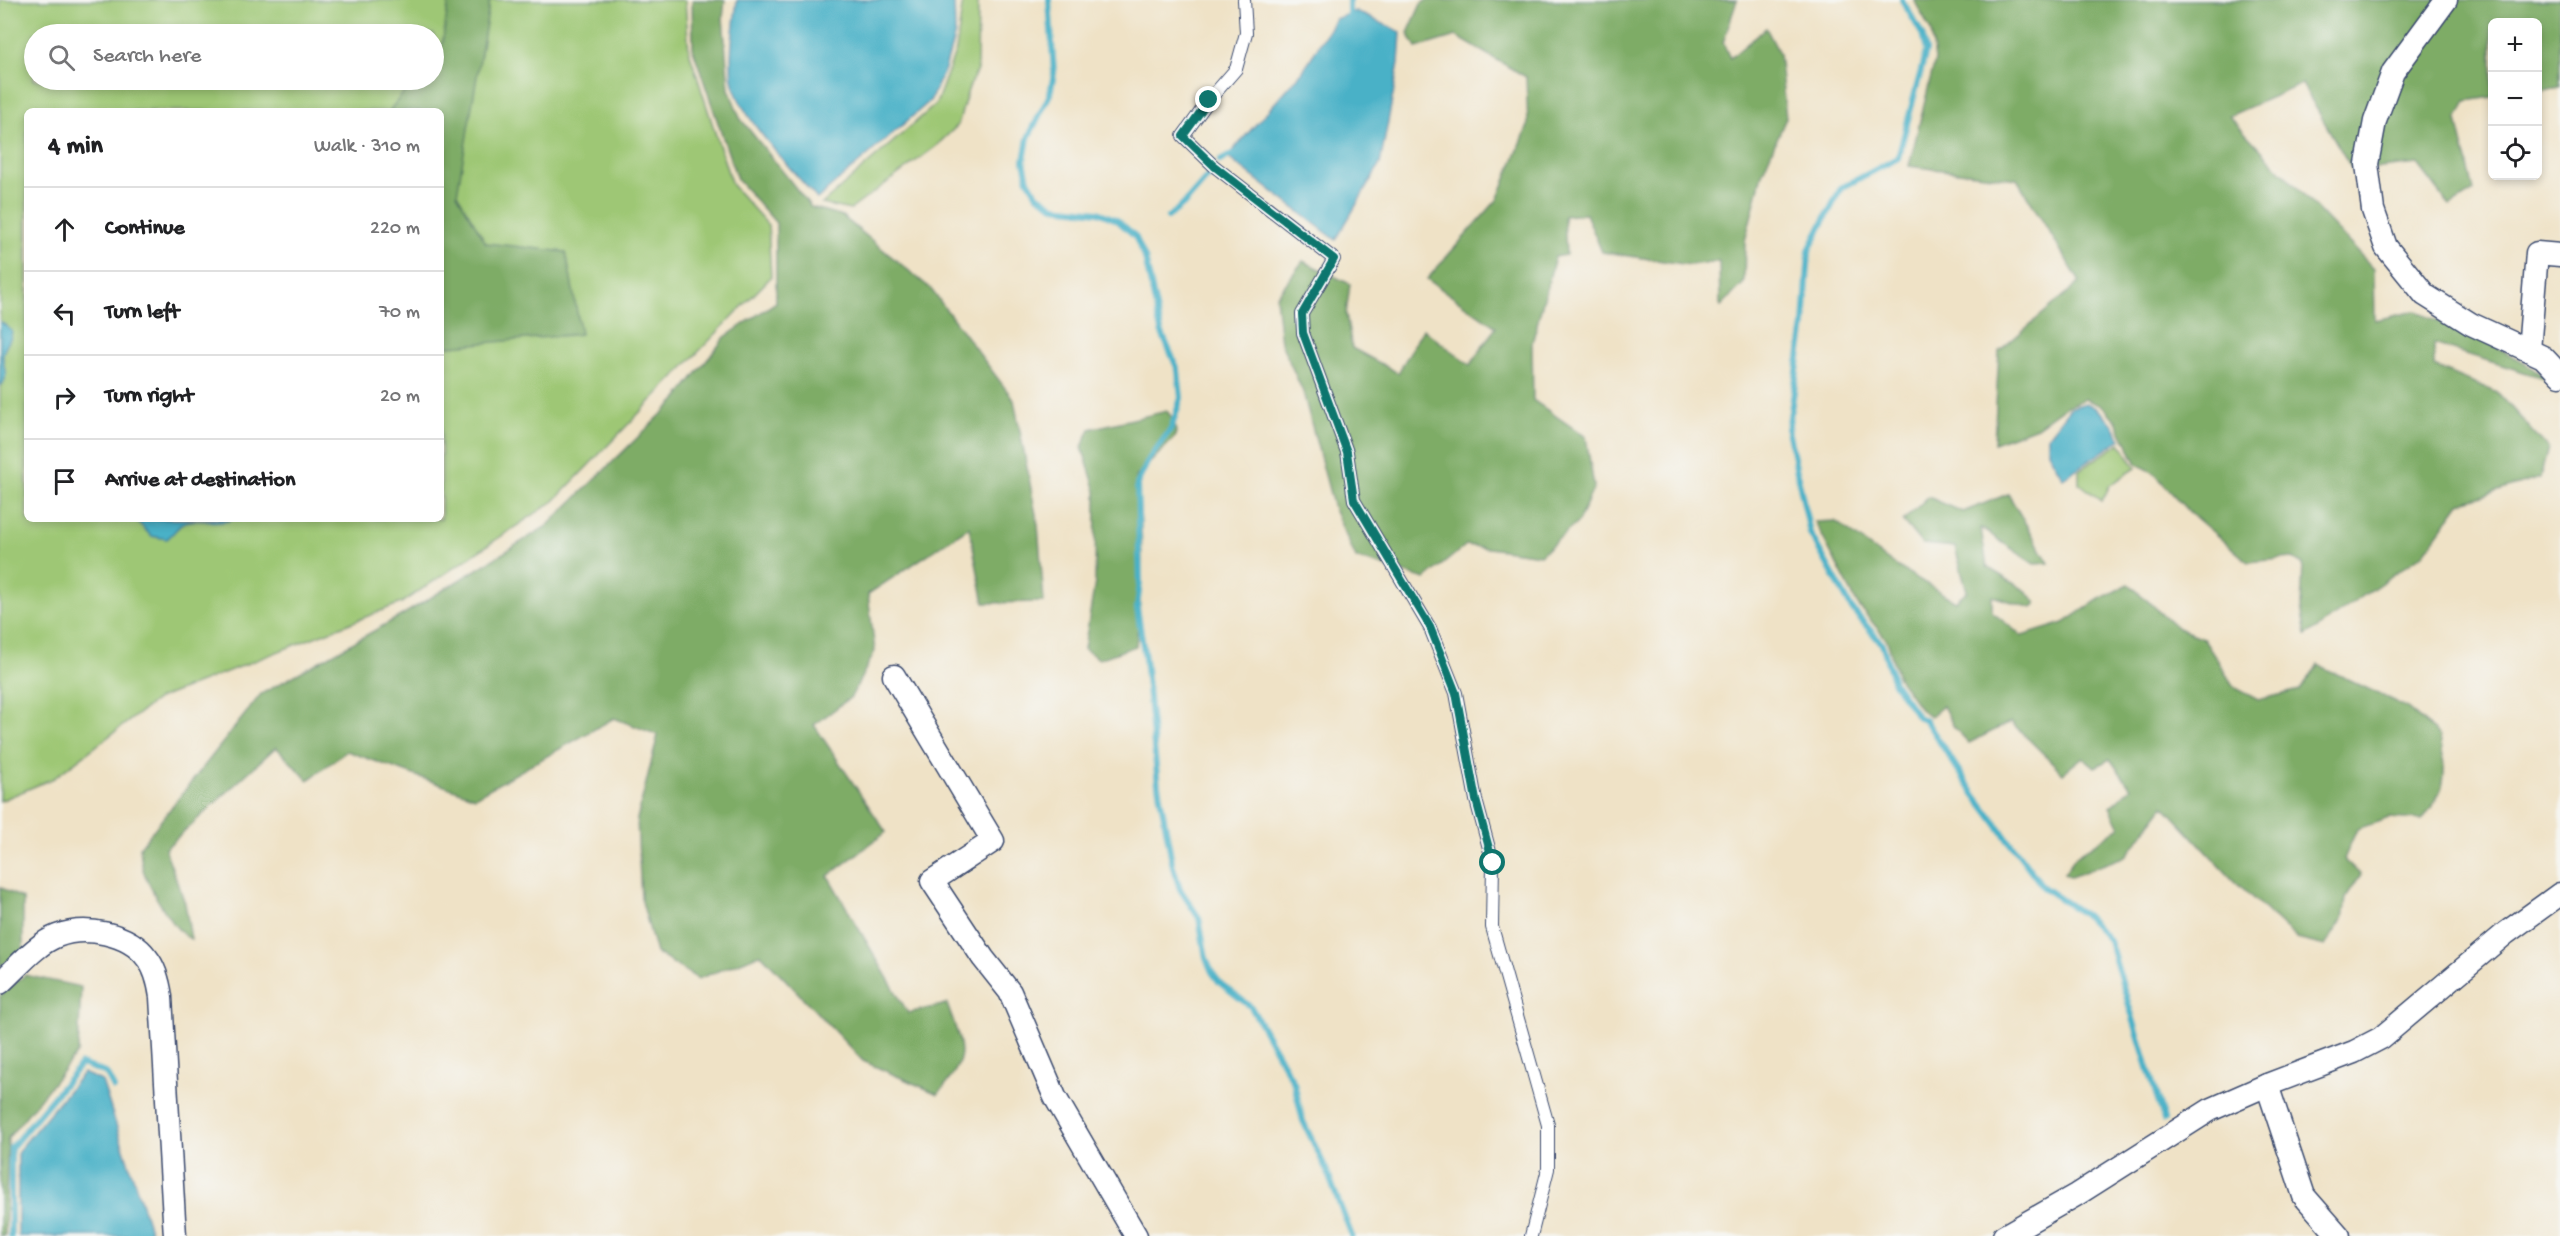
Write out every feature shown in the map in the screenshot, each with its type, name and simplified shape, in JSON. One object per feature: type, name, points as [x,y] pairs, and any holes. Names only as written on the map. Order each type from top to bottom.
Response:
[{"type":"street","points":[[2446,0],[2393,72],[2375,121],[2367,164],[2373,210],[2386,247],[2425,295],[2471,324],[2543,357],[2560,375]]},
{"type":"street","points":[[2529,350],[2537,253],[2560,255]]},
{"type":"street","points":[[894,676],[993,841],[932,881],[983,958],[1010,992],[1055,1097],[1136,1236]]},
{"type":"street","points":[[2004,1236],[2076,1195],[2210,1110],[2267,1085],[2354,1052],[2381,1038],[2506,933],[2560,894]]},
{"type":"street","points":[[0,983],[32,953],[56,936],[77,931],[100,932],[124,940],[146,956],[158,978],[161,996],[175,1236]]},
{"type":"street","points":[[2267,1085],[2304,1196],[2339,1236]]},
{"type":"lane","points":[[1244,0],[1246,33],[1236,69],[1209,100],[1183,136],[1214,166],[1334,259],[1302,314],[1303,333],[1347,452],[1354,500],[1430,627],[1456,693],[1476,800],[1493,863],[1492,927],[1548,1125],[1548,1169],[1531,1236]]},
{"type":"green space","points":[[0,0],[685,0],[689,51],[732,185],[768,225],[771,277],[554,501],[401,603],[158,699],[54,778],[0,801]]},
{"type":"green space","points":[[449,0],[490,0],[457,194],[486,243],[566,252],[581,334],[444,347],[444,108],[391,108],[406,90],[444,90],[444,32]]},
{"type":"green space","points":[[692,0],[725,0],[723,18],[729,89],[740,118],[811,207],[842,216],[930,288],[1014,400],[1038,525],[1044,602],[984,603],[969,527],[868,594],[875,651],[851,697],[814,725],[886,832],[828,876],[908,1013],[947,1004],[957,1031],[961,1051],[960,1060],[949,1081],[938,1094],[863,1061],[761,954],[698,979],[656,953],[641,898],[637,819],[658,735],[614,718],[475,797],[347,751],[308,780],[276,747],[165,849],[185,903],[191,939],[178,929],[165,911],[143,869],[140,847],[261,694],[404,614],[547,526],[675,401],[725,337],[776,302],[776,223],[737,179],[693,49]]},
{"type":"green space","points":[[963,0],[978,0],[977,70],[968,90],[958,125],[935,147],[850,210],[822,204],[936,104],[956,50]]},
{"type":"green space","points":[[1427,0],[1737,0],[1723,43],[1730,58],[1766,28],[1779,53],[1786,118],[1762,174],[1745,241],[1744,283],[1720,307],[1719,261],[1690,265],[1602,252],[1586,214],[1564,216],[1566,255],[1555,257],[1532,343],[1533,400],[1586,437],[1594,487],[1578,522],[1540,555],[1466,545],[1425,579],[1356,558],[1334,509],[1303,392],[1281,343],[1276,297],[1303,261],[1350,284],[1346,314],[1352,348],[1398,373],[1423,329],[1470,365],[1496,327],[1427,279],[1497,200],[1528,126],[1526,77],[1456,36],[1416,48],[1408,33],[1421,4]]},
{"type":"green space","points":[[1914,0],[2560,0],[2560,87],[2542,90],[2542,18],[2488,18],[2488,98],[2466,101],[2457,120],[2474,191],[2450,206],[2418,164],[2353,171],[2302,84],[2229,116],[2374,269],[2375,320],[2415,311],[2495,346],[2556,382],[2434,344],[2434,366],[2498,393],[2548,448],[2540,478],[2460,503],[2424,553],[2306,636],[2301,607],[2303,564],[2293,558],[2248,562],[2187,510],[2153,472],[2137,464],[2116,421],[2104,407],[2085,399],[2065,407],[2037,427],[1994,443],[1999,351],[2080,282],[2017,179],[1909,166],[1935,60],[1931,31]]},
{"type":"green space","points":[[1167,411],[1175,422],[1176,436],[1136,477],[1141,519],[1142,562],[1136,646],[1099,659],[1084,649],[1095,582],[1096,491],[1082,447],[1090,429]]},
{"type":"green space","points":[[2120,443],[2136,468],[2110,485],[2102,501],[2079,483],[2079,470]]},
{"type":"green space","points":[[2008,494],[2049,563],[2034,564],[1981,528],[1987,567],[2028,592],[2036,603],[2032,608],[1992,596],[1992,612],[2022,636],[2064,623],[2098,600],[2129,584],[2178,628],[2203,638],[2234,687],[2258,700],[2300,690],[2318,665],[2406,707],[2440,736],[2444,762],[2443,781],[2437,798],[2422,820],[2389,818],[2357,829],[2344,859],[2361,875],[2346,898],[2343,919],[2325,946],[2297,939],[2235,882],[2164,806],[2126,856],[2071,877],[2064,873],[2076,856],[2120,827],[2110,807],[2131,788],[2110,759],[2095,767],[2083,757],[2063,773],[2011,722],[1969,743],[1954,727],[1943,706],[1930,717],[1921,710],[1898,678],[1887,640],[1858,605],[1815,522],[1835,521],[1893,564],[1955,601],[1967,591],[1955,547],[1922,544],[1903,521],[1928,497],[1963,512]]},
{"type":"green space","points":[[0,887],[23,899],[23,950],[0,967]]},
{"type":"green space","points":[[25,975],[81,987],[78,1052],[8,1138],[5,1236],[0,1236],[0,996]]},
{"type":"water","points":[[737,0],[954,2],[955,33],[945,69],[930,101],[817,199],[755,126],[736,94],[732,79],[731,59]]},
{"type":"water","points":[[1355,11],[1401,32],[1399,63],[1380,164],[1336,240],[1227,157],[1303,71],[1335,19]]},
{"type":"water","points":[[0,321],[12,331],[3,354],[6,376],[0,386]]},
{"type":"water","points":[[2086,403],[2107,418],[2121,439],[2063,478],[2048,452],[2048,436],[2070,408]]},
{"type":"water","points":[[138,522],[185,522],[167,539],[151,536]]},
{"type":"water","points":[[83,1073],[102,1081],[152,1236],[18,1236],[18,1151]]},
{"type":"waterway","points":[[1049,0],[1054,73],[1050,94],[1028,138],[1024,161],[1028,180],[1037,195],[1055,207],[1098,212],[1117,220],[1135,236],[1145,258],[1161,331],[1178,370],[1181,398],[1171,429],[1149,459],[1137,484],[1140,582],[1137,608],[1145,659],[1158,785],[1173,867],[1180,889],[1199,918],[1206,958],[1212,972],[1220,983],[1251,1007],[1294,1083],[1303,1121],[1326,1169],[1352,1236]]},
{"type":"waterway","points":[[1349,0],[1349,20]]},
{"type":"waterway","points":[[1902,0],[1922,34],[1926,51],[1898,158],[1841,188],[1809,250],[1804,325],[1788,430],[1810,533],[1852,609],[1882,644],[1894,683],[1918,717],[1926,721],[1974,794],[2043,887],[2086,916],[2109,940],[2164,1120]]},
{"type":"waterway","points":[[1220,161],[1234,153]]},
{"type":"waterway","points":[[1168,217],[1183,205],[1210,174]]},
{"type":"waterway","points":[[11,1236],[11,1148],[81,1064],[106,1073],[114,1088]]},
{"type":"route","points":[[1209,100],[1183,136],[1214,166],[1334,259],[1302,314],[1303,333],[1347,452],[1354,500],[1430,627],[1456,693],[1476,800],[1493,863]]}]
